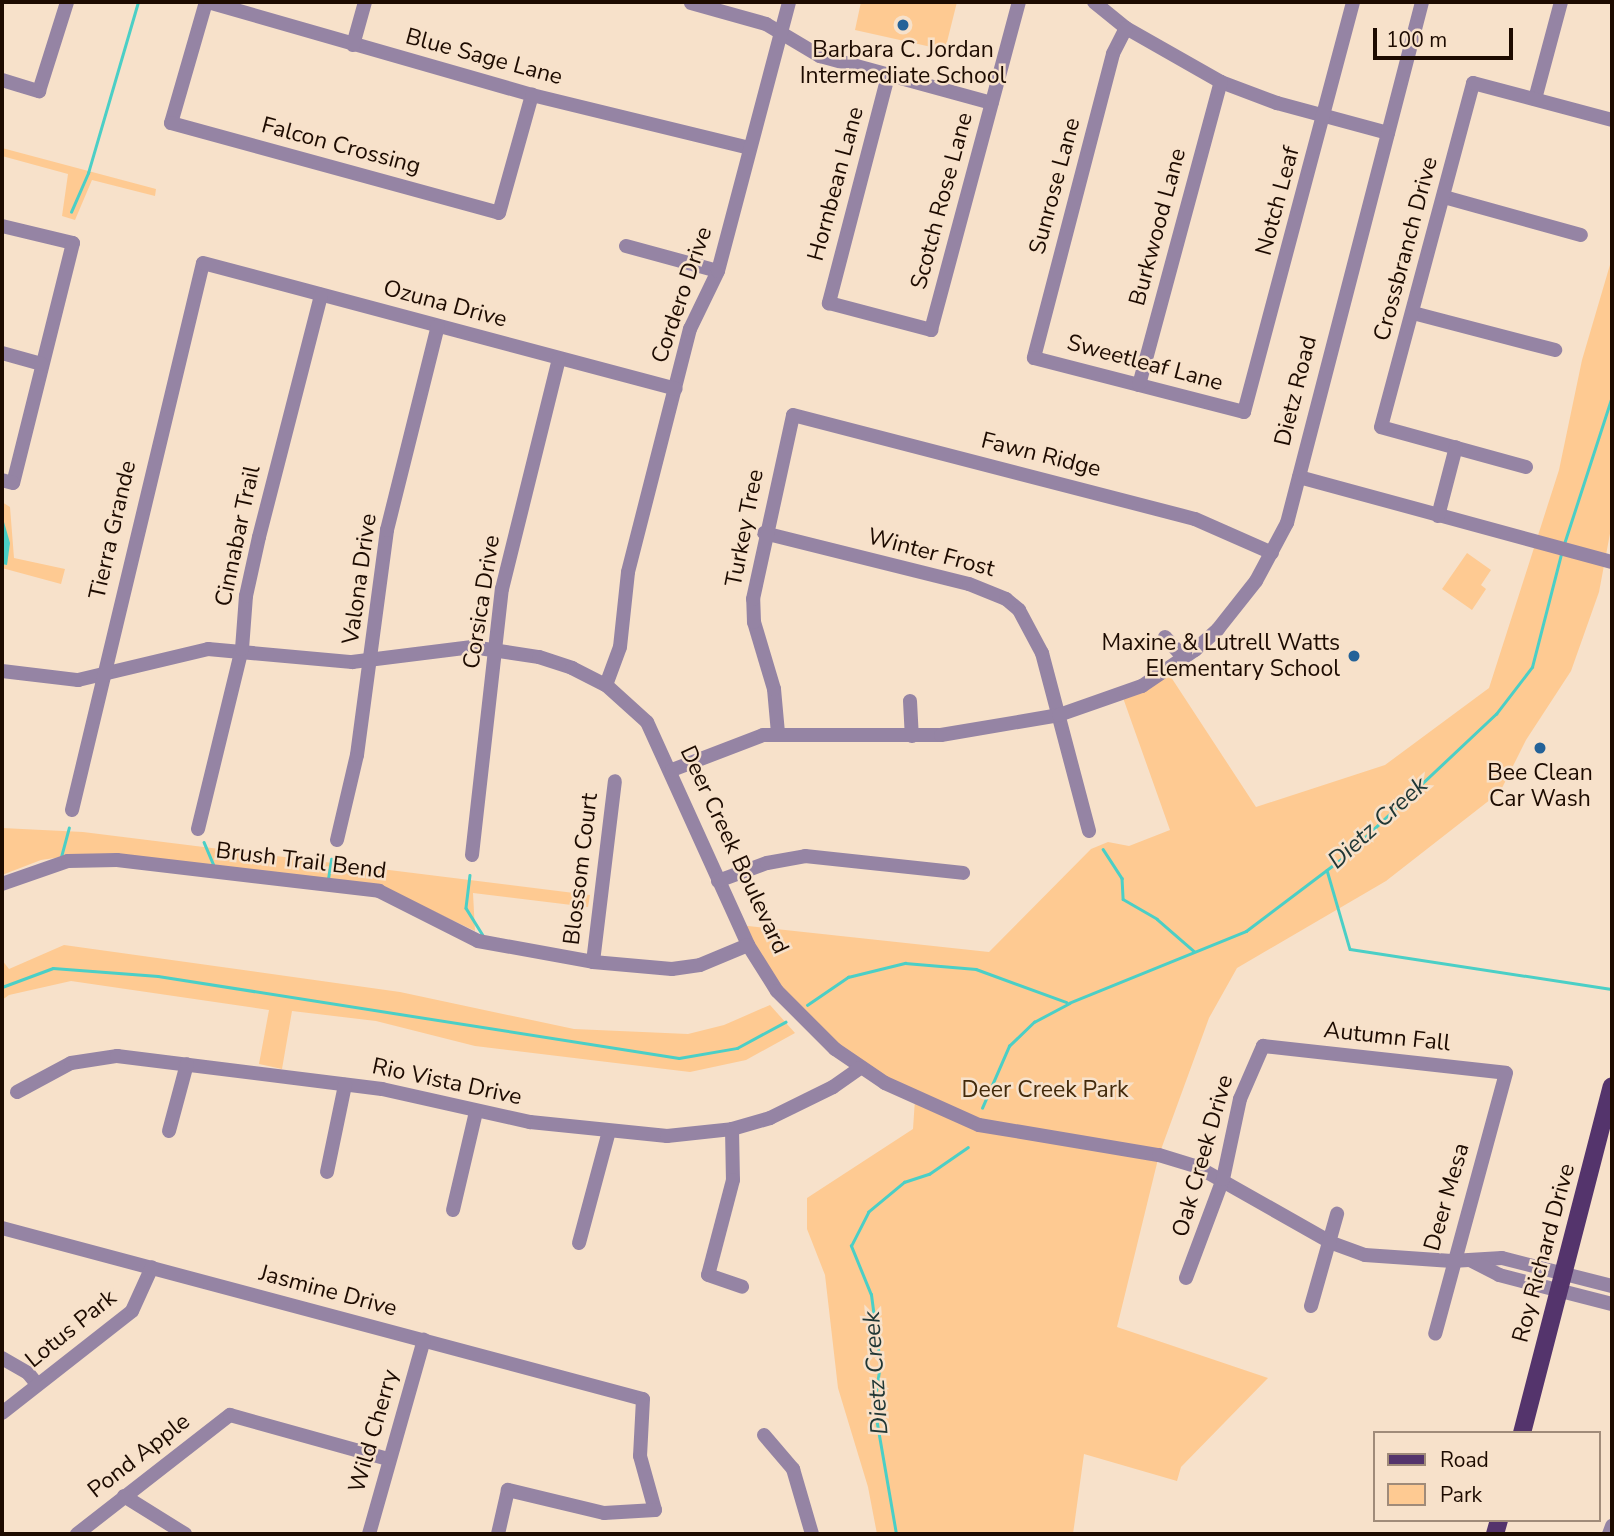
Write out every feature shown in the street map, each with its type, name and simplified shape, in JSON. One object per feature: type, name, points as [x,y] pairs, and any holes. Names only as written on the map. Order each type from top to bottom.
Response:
[{"type":"main road","name":"Roy Richard Drive","points":[[1523,1431],[1612,1086]]},
{"type":"street","points":[[2,80],[39,90],[66,2]]},
{"type":"street","name":"Blue Sage Lane","points":[[207,2],[532,95],[750,148]]},
{"type":"street","name":"Falcon Crossing","points":[[207,2],[171,123],[499,213],[532,95]]},
{"type":"street","points":[[353,45],[365,2]]},
{"type":"street","name":"Cordero Drive","points":[[606,685],[620,647],[628,572],[690,329],[718,271],[789,2]]},
{"type":"street","name":"Scotch Rose Lane","points":[[931,330],[1019,2]]},
{"type":"street","points":[[1094,2],[1126,28],[1221,82],[1325,116],[1388,133]]},
{"type":"street","name":"Notch Leaf","points":[[1244,412],[1325,116],[1353,2]]},
{"type":"street","name":"Dietz Road","points":[[1422,2],[1298,477],[1608,561]]},
{"type":"street","points":[[1561,2],[1535,99],[1612,120]]},
{"type":"street","points":[[691,3],[753,19],[781,32],[820,57],[992,103]]},
{"type":"street","name":"Sunrose Lane","points":[[1034,358],[1113,54],[1126,28]]},
{"type":"street","name":"Hornbean Lane","points":[[888,76],[829,303],[931,330]]},
{"type":"street","name":"Burkwood Lane","points":[[1139,385],[1221,82]]},
{"type":"street","name":"Crossbranch Drive","points":[[1456,447],[1381,427],[1473,83],[1535,99]]},
{"type":"street","points":[[1444,197],[1581,234]]},
{"type":"street","points":[[2,226],[73,243],[42,364],[7,482]]},
{"type":"street","points":[[626,246],[718,271]]},
{"type":"street","name":"Ozuna Drive","points":[[203,263],[675,389]]},
{"type":"street","name":"Tierra Grande","points":[[72,810],[203,263]]},
{"type":"street","name":"Cinnabar Trail","points":[[198,829],[242,649],[246,596],[256,549],[321,295]]},
{"type":"street","points":[[1413,313],[1555,350]]},
{"type":"street","name":"Valona Drive","points":[[337,840],[357,755],[387,530],[438,326]]},
{"type":"street","points":[[2,353],[42,364]]},
{"type":"street","name":"Sweetleaf Lane","points":[[1034,358],[1244,412]]},
{"type":"street","name":"Corsica Drive","points":[[472,855],[510,550],[559,359]]},
{"type":"street","name":"Turkey Tree","points":[[778,733],[774,690],[753,599],[764,533],[793,415]]},
{"type":"street","name":"Fawn Ridge","points":[[793,415],[1195,519],[1272,553]]},
{"type":"street","points":[[1438,516],[1456,447],[1526,467]]},
{"type":"street","points":[[672,770],[743,740],[778,733],[912,736],[975,733],[1059,715],[1125,694],[1184,658],[1239,604],[1272,553],[1287,523],[1298,477]]},
{"type":"street","name":"Winter Frost","points":[[764,533],[969,584],[1006,599],[1019,610],[1037,639],[1089,831]]},
{"type":"street","points":[[1165,637],[1184,658]]},
{"type":"street","name":"Deer Creek Boulevard","points":[[2,671],[51,678],[102,677],[183,653],[242,649],[371,661],[443,648],[496,648],[539,657],[606,685],[647,722],[672,770],[748,945],[777,991],[799,1015],[860,1068],[925,1104],[979,1125],[1159,1154],[1223,1179],[1332,1243],[1380,1258],[1452,1261],[1502,1258],[1612,1286]]},
{"type":"street","points":[[910,701],[912,736]]},
{"type":"street","name":"Blossom Court","points":[[593,962],[615,781]]},
{"type":"street","points":[[718,881],[767,863],[805,856],[962,873]]},
{"type":"street","name":"Brush Trail Bend","points":[[2,884],[55,864],[103,859],[359,888],[389,894],[478,941],[593,962],[672,969],[700,965],[748,945]]},
{"type":"street","name":"Autumn Fall","points":[[1263,1046],[1506,1073]]},
{"type":"street","name":"Oak Creek Drive","points":[[1186,1278],[1223,1179],[1231,1126],[1263,1046]]},
{"type":"street","name":"Rio Vista Drive","points":[[17,1092],[71,1063],[96,1056],[187,1063],[345,1085],[476,1112],[609,1131],[667,1136],[732,1129],[800,1105],[860,1068]]},
{"type":"street","points":[[169,1131],[187,1063]]},
{"type":"street","name":"Deer Mesa","points":[[1436,1334],[1452,1261],[1506,1073]]},
{"type":"street","points":[[327,1172],[345,1085]]},
{"type":"street","points":[[453,1210],[476,1112]]},
{"type":"street","points":[[732,1129],[733,1180],[708,1275],[742,1287]]},
{"type":"street","points":[[579,1242],[609,1131]]},
{"type":"street","points":[[1311,1306],[1332,1243],[1337,1214]]},
{"type":"street","name":"Jasmine Drive","points":[[2,1228],[643,1399],[640,1456],[655,1510],[604,1513],[508,1490],[498,1534]]},
{"type":"street","name":"Deer Creek Boulevard","points":[[1470,1260],[1499,1275],[1612,1304]]},
{"type":"street","name":"Lotus Park","points":[[2,1413],[132,1311],[152,1267]]},
{"type":"street","name":"Wild Cherry","points":[[369,1534],[424,1340]]},
{"type":"street","points":[[2,1358],[28,1373],[37,1384]]},
{"type":"street","name":"Pond Apple","points":[[77,1534],[229,1415],[388,1460]]},
{"type":"street","points":[[764,1435],[793,1469],[812,1534]]},
{"type":"street","points":[[124,1496],[185,1534]]},
{"type":"street","points":[[1609,1534],[1612,1527]]},
{"type":"green space","points":[[861,2],[957,2],[945,50],[855,30]]},
{"type":"green space","points":[[2,148],[156,189],[155,196],[92,180],[75,220],[62,216],[68,174],[2,156]]},
{"type":"green space","name":"Deer Creek Park","points":[[1612,258],[1612,523],[1599,592],[1571,671],[1526,740],[1500,792],[1386,881],[1237,968],[1209,1018],[1159,1155],[1117,1327],[1268,1378],[1181,1467],[1177,1481],[1084,1454],[1073,1534],[877,1534],[868,1487],[838,1388],[825,1275],[807,1229],[807,1198],[913,1129],[915,1099],[806,1023],[739,925],[989,952],[1091,849],[1108,842],[1129,846],[1170,830],[1122,695],[1167,671],[1256,807],[1385,765],[1489,688],[1559,470],[1582,360]]},
{"type":"green space","points":[[2,502],[10,507],[14,558],[65,569],[61,584],[2,568]]},
{"type":"green space","points":[[1467,553],[1491,570],[1481,585],[1486,589],[1472,610],[1442,589]]},
{"type":"green space","points":[[2,828],[83,832],[590,895],[588,907],[473,893],[475,931],[382,887],[82,854],[41,860],[2,875]]},
{"type":"green space","points":[[64,945],[400,992],[574,1029],[688,1034],[724,1025],[770,1005],[795,1033],[746,1060],[690,1072],[475,1046],[376,1021],[292,1011],[282,1069],[259,1064],[269,1010],[71,981],[9,995],[2,1000],[2,960],[9,969]]},
{"type":"water","points":[[2,515],[10,543],[7,565],[2,564]]},
{"type":"waterway","points":[[71,212],[88,173],[138,2]]},
{"type":"waterway","name":"Dietz Creek","points":[[1564,544],[1612,396]]},
{"type":"waterway","name":"Dietz Creek","points":[[982,1108],[1009,1046],[1034,1022],[1069,1003],[1246,931],[1344,857],[1496,714],[1532,667],[1561,554]]},
{"type":"waterway","points":[[61,857],[69,828]]},
{"type":"waterway","points":[[204,842],[214,865]]},
{"type":"waterway","points":[[1103,849],[1122,878],[1123,899],[1157,919],[1194,951]]},
{"type":"waterway","points":[[328,879],[331,859]]},
{"type":"waterway","points":[[1327,870],[1350,949],[1611,989]]},
{"type":"waterway","points":[[470,875],[466,908],[483,935]]},
{"type":"waterway","points":[[807,1005],[848,977],[905,963],[976,969],[1066,1002]]},
{"type":"waterway","points":[[2,987],[53,968],[158,976],[679,1058],[737,1048],[785,1022]]},
{"type":"waterway","name":"Dietz Creek","points":[[896,1534],[874,1406],[880,1364],[871,1295],[851,1246],[868,1212],[904,1182],[929,1174],[968,1147]]},
{"type":"place","name":"Barbara C. Jordan Intermediate School","points":[[903,25]]},
{"type":"place","name":"Maxine & Lutrell Watts Elementary School","points":[[1354,656]]},
{"type":"place","name":"Bee Clean Car Wash","points":[[1540,748]]}]
